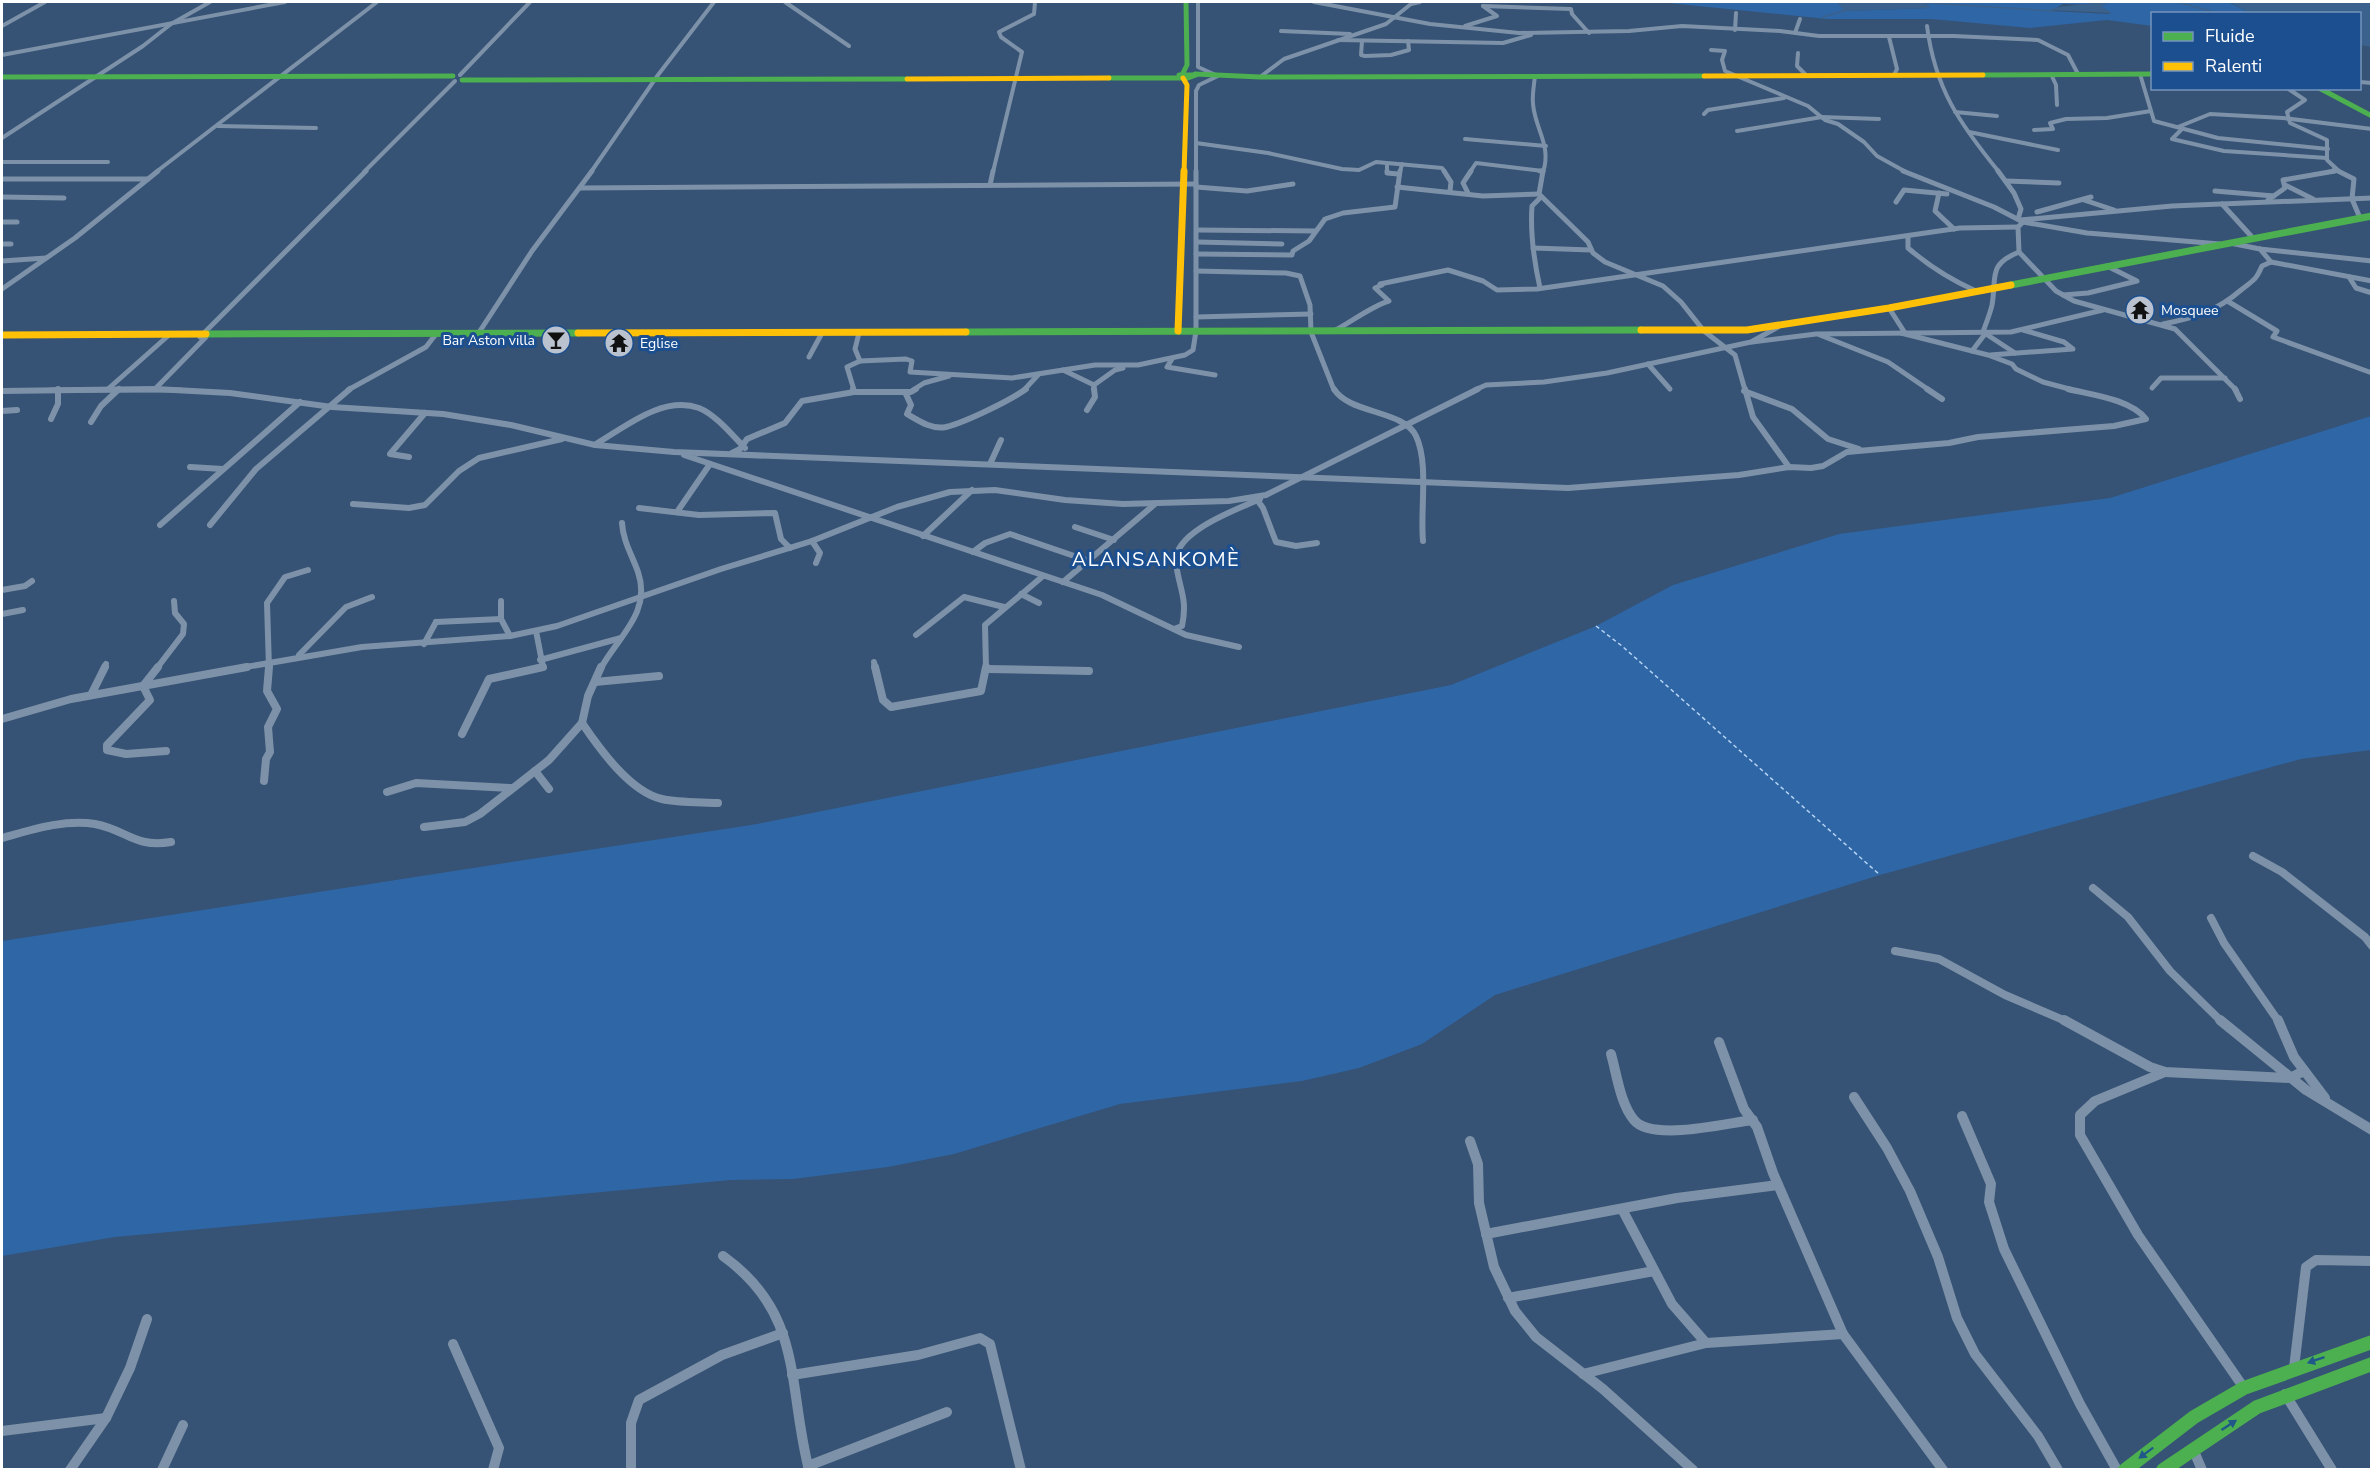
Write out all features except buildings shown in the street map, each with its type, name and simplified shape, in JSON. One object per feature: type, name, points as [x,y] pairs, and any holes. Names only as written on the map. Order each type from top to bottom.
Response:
[{"type":"street","points":[[2,25],[45,2]]},
{"type":"street","points":[[2,138],[143,46],[171,24],[210,2]]},
{"type":"street","points":[[2,56],[285,2]]},
{"type":"street","points":[[2,289],[48,258],[377,2]]},
{"type":"street","points":[[154,389],[530,2]]},
{"type":"street","points":[[478,334],[532,251],[714,2]]},
{"type":"street","points":[[785,2],[849,46]]},
{"type":"street","points":[[990,185],[1022,51],[1020,47],[1002,37],[999,32],[1034,14],[1035,2]]},
{"type":"street","points":[[1178,331],[1185,184],[1186,2]]},
{"type":"street","points":[[1198,2],[1198,67],[1215,76]]},
{"type":"street","points":[[1315,2],[1394,17],[1536,34],[1589,33],[1682,26],[1795,33],[1822,37],[1999,37],[2040,40],[2070,56],[2078,74]]},
{"type":"street","points":[[1338,6],[1344,2]]},
{"type":"street","points":[[1260,76],[1284,59],[1386,24],[1411,4],[1420,2]]},
{"type":"street","points":[[1464,27],[1475,21],[1494,18],[1496,14],[1483,6],[1498,4],[1571,9],[1572,14],[1589,33]]},
{"type":"street","points":[[1735,30],[1736,13]]},
{"type":"street","points":[[1795,33],[1800,19]]},
{"type":"street","points":[[1927,26],[1927,37],[1937,75],[1948,103],[2019,202],[2019,252],[2042,279],[2062,295],[2180,332],[2235,388],[2240,399]]},
{"type":"street","points":[[1281,31],[1352,35]]},
{"type":"street","points":[[1338,40],[1503,43],[1536,34]]},
{"type":"street","points":[[1889,38],[1897,69],[1894,75]]},
{"type":"street","points":[[1362,41],[1361,55],[1365,56],[1409,50],[1408,41]]},
{"type":"street","points":[[1711,50],[1725,51],[1722,60],[1725,71],[1804,104],[1864,142],[1877,156],[1900,169],[1938,188],[1994,207],[2020,219],[2087,233],[2224,243],[2372,261]]},
{"type":"street","points":[[1798,54],[1797,66],[1806,75]]},
{"type":"street","points":[[2051,74],[2056,84],[2057,105]]},
{"type":"street","points":[[2140,74],[2154,121],[2242,143],[2328,149]]},
{"type":"street","points":[[2,79],[2151,74]]},
{"type":"street","points":[[1094,386],[1115,370],[1172,359],[1193,350],[1196,331],[1196,91],[1199,85],[1215,76]]},
{"type":"street","points":[[1535,76],[1533,105],[1546,146],[1547,160],[1543,171],[1540,196],[1532,206],[1533,248],[1540,288]]},
{"type":"street","points":[[2290,90],[2305,100],[2287,112],[2289,118],[2295,127],[2325,138],[2330,154],[2327,158]]},
{"type":"street","points":[[2323,90],[2372,116]]},
{"type":"street","points":[[1704,114],[1712,109],[1785,97]]},
{"type":"street","points":[[2034,130],[2053,129],[2050,123],[2061,118],[2118,117],[2126,113],[2151,111]]},
{"type":"street","points":[[1955,112],[1997,116]]},
{"type":"street","points":[[2327,158],[2224,151],[2172,139],[2179,129],[2208,115],[2289,118],[2372,129]]},
{"type":"street","points":[[1737,131],[1822,117],[1879,119]]},
{"type":"street","points":[[218,126],[316,128]]},
{"type":"street","points":[[1969,132],[2058,150]]},
{"type":"street","points":[[1465,139],[1546,146]]},
{"type":"street","points":[[1196,143],[1268,153],[1335,169],[1359,170],[1374,162],[1444,169],[1451,182],[1450,191]]},
{"type":"street","points":[[2327,158],[2334,168],[2353,176],[2352,199],[2360,218]]},
{"type":"street","points":[[2,162],[108,162]]},
{"type":"street","points":[[1387,163],[1386,172],[1398,174]]},
{"type":"street","points":[[1468,193],[1463,183],[1476,163],[1543,171]]},
{"type":"street","points":[[1196,254],[1292,255],[1293,251],[1309,241],[1320,223],[1335,214],[1395,207],[1398,174],[1402,164]]},
{"type":"street","points":[[2315,200],[2281,181],[2335,171],[2334,168]]},
{"type":"street","points":[[2,179],[148,179]]},
{"type":"street","points":[[2006,182],[2059,183]]},
{"type":"street","points":[[580,188],[1185,184],[1247,191],[1293,184]]},
{"type":"street","points":[[2264,202],[2276,196],[2285,188],[2285,185]]},
{"type":"street","points":[[1397,187],[1506,197],[1540,196],[1588,242],[1591,250],[1605,262],[1669,291],[1704,331],[1728,347],[1735,355],[1753,417],[1789,467]]},
{"type":"street","points":[[1896,202],[1904,190],[1963,196]]},
{"type":"street","points":[[2215,191],[2276,196]]},
{"type":"street","points":[[1939,193],[1935,211],[1954,229]]},
{"type":"street","points":[[2,197],[64,198]]},
{"type":"street","points":[[2020,219],[2091,197]]},
{"type":"street","points":[[2020,219],[2222,204],[2372,198]]},
{"type":"street","points":[[2084,200],[2118,211]]},
{"type":"street","points":[[2222,204],[2252,237]]},
{"type":"street","points":[[2,335],[203,337],[1178,331],[1704,331],[1778,327],[1889,308],[2252,237],[2372,216]]},
{"type":"street","points":[[2,222],[16,222]]},
{"type":"street","points":[[1334,331],[1367,314],[1376,305],[1389,301],[1375,288],[1384,281],[1448,270],[1483,281],[1497,290],[1540,288],[1954,229],[2018,227]]},
{"type":"street","points":[[1197,230],[1316,231]]},
{"type":"street","points":[[1908,237],[1908,248],[1928,265],[1945,278],[1976,291]]},
{"type":"street","points":[[1197,242],[1282,244]]},
{"type":"street","points":[[2,244],[11,244]]},
{"type":"street","points":[[1533,248],[1567,247],[1591,250]]},
{"type":"street","points":[[2260,249],[2271,262]]},
{"type":"street","points":[[1972,351],[1984,333],[1993,304],[1991,288],[1994,272],[2005,258],[2019,252]]},
{"type":"street","points":[[2,261],[48,258]]},
{"type":"street","points":[[2160,324],[2196,318],[2229,302],[2242,288],[2256,280],[2262,266],[2271,262],[2372,281]]},
{"type":"street","points":[[2062,295],[2088,292],[2137,281],[2107,266]]},
{"type":"street","points":[[1196,271],[1294,273],[1302,280],[1311,314],[1311,332],[1335,392],[1410,426],[1418,438],[1420,480],[1424,493],[1420,523],[1423,542]]},
{"type":"street","points":[[2349,277],[2356,288],[2372,293]]},
{"type":"street","points":[[2229,302],[2277,331],[2273,338],[2372,374]]},
{"type":"street","points":[[2,391],[154,389],[230,393],[332,407],[425,413],[485,420],[595,445],[674,452],[1420,480],[1518,488],[1568,488],[1739,476],[1789,467],[1823,466],[1832,462],[1839,454],[1865,450],[1949,444],[1978,437],[2126,424],[2146,419],[2141,412],[2127,406],[2043,382],[1988,355],[1903,333],[1889,308]]},
{"type":"street","points":[[1172,629],[1182,627],[1186,607],[1175,560],[1176,554],[1184,543],[1203,527],[1257,498],[1351,454],[1403,424],[1486,385],[1544,382],[1789,336],[1984,333],[2023,330],[2107,310]]},
{"type":"street","points":[[1196,317],[1311,314]]},
{"type":"street","points":[[1751,342],[1778,327]]},
{"type":"street","points":[[1988,355],[2073,349],[2064,342],[2023,330]]},
{"type":"street","points":[[1766,332],[1789,336]]},
{"type":"street","points":[[809,357],[822,333]]},
{"type":"street","points":[[859,333],[855,349],[860,361]]},
{"type":"street","points":[[1984,333],[2014,353]]},
{"type":"street","points":[[210,525],[256,469],[350,390],[426,347],[436,334]]},
{"type":"street","points":[[1816,334],[1888,362],[1942,399]]},
{"type":"street","points":[[108,389],[169,335]]},
{"type":"street","points":[[2003,361],[2014,353]]},
{"type":"street","points":[[854,392],[847,367],[860,361],[906,359],[912,362],[910,372],[1012,378],[1102,364],[1129,367]]},
{"type":"street","points":[[1172,359],[1167,367],[1215,375]]},
{"type":"street","points":[[1648,364],[1670,389]]},
{"type":"street","points":[[1062,370],[1078,375],[1094,386]]},
{"type":"street","points":[[730,454],[743,446],[747,439],[785,423],[802,400],[854,392],[905,393],[914,391],[924,383],[956,374]]},
{"type":"street","points":[[905,393],[911,405],[907,414],[926,425],[945,427],[1013,398],[1025,390],[1038,375]]},
{"type":"street","points":[[2152,388],[2161,378],[2225,378]]},
{"type":"street","points":[[1088,410],[1095,397],[1094,386]]},
{"type":"street","points":[[51,419],[58,404],[58,389]]},
{"type":"street","points":[[91,422],[101,406],[119,389]]},
{"type":"street","points":[[1744,391],[1792,409],[1828,439],[1865,450]]},
{"type":"street","points":[[160,525],[300,402]]},
{"type":"street","points":[[595,445],[663,408],[684,405],[704,410],[750,454]]},
{"type":"street","points":[[2,411],[17,410]]},
{"type":"street","points":[[395,411],[417,421]]},
{"type":"street","points":[[409,457],[390,454],[425,413]]},
{"type":"street","points":[[353,504],[409,508],[425,506],[459,471],[480,458],[566,438]]},
{"type":"street","points":[[990,464],[1001,440]]},
{"type":"street","points":[[674,452],[1102,595],[1172,629],[1202,640],[1239,646]]},
{"type":"street","points":[[677,512],[710,464]]},
{"type":"street","points":[[190,467],[223,469]]},
{"type":"street","points":[[2,719],[91,695],[144,687],[270,660],[362,647],[510,636],[536,630],[812,541],[923,498],[972,490],[1011,491],[1096,502],[1156,504],[1257,498]]},
{"type":"street","points":[[923,536],[972,490]]},
{"type":"street","points":[[1257,498],[1270,532],[1280,546],[1289,549],[1317,543]]},
{"type":"street","points":[[1063,582],[1156,504]]},
{"type":"street","points":[[639,508],[699,515],[775,513],[781,539],[790,548]]},
{"type":"street","points":[[424,826],[457,823],[474,818],[549,760],[582,723],[586,702],[595,682],[609,654],[637,614],[641,598],[640,575],[625,539],[622,523]]},
{"type":"street","points":[[1075,527],[1114,540]]},
{"type":"street","points":[[974,552],[985,543],[1010,534],[1089,561]]},
{"type":"street","points":[[812,541],[820,553],[816,563]]},
{"type":"street","points":[[264,781],[266,759],[270,752],[268,727],[277,709],[267,691],[270,660],[267,603],[285,577],[308,570]]},
{"type":"street","points":[[874,662],[883,700],[891,707],[981,691],[984,686],[986,669],[983,645],[985,625],[1043,576]]},
{"type":"street","points":[[2,590],[25,586],[32,581]]},
{"type":"street","points":[[1021,594],[1039,603]]},
{"type":"street","points":[[298,656],[346,607],[372,597]]},
{"type":"street","points":[[916,635],[964,597],[1004,607]]},
{"type":"street","points":[[166,751],[126,754],[107,750],[107,745],[150,700],[144,687],[149,675],[183,634],[184,624],[174,613],[174,601]]},
{"type":"street","points":[[501,601],[501,619],[510,636]]},
{"type":"street","points":[[2,614],[23,610]]},
{"type":"street","points":[[424,644],[435,618],[501,619]]},
{"type":"street","points":[[462,734],[489,679],[543,667],[536,630]]},
{"type":"street","points":[[540,660],[578,652],[623,637]]},
{"type":"street","points":[[91,695],[106,664]]},
{"type":"street","points":[[986,669],[1089,671]]},
{"type":"street","points":[[595,682],[659,676]]},
{"type":"street","points":[[582,723],[607,760],[649,794],[662,799],[718,803]]},
{"type":"street","points":[[535,771],[549,789]]},
{"type":"street","points":[[387,792],[416,783],[510,788]]},
{"type":"street","points":[[2,838],[53,827],[92,824],[142,844],[151,846],[171,842]]},
{"type":"street","points":[[2253,856],[2282,872],[2368,935],[2372,945]]},
{"type":"street","points":[[2093,888],[2128,917],[2170,971],[2212,1014],[2290,1078],[2372,1130]]},
{"type":"street","points":[[2211,918],[2223,943],[2279,1022],[2285,1041],[2304,1071],[2327,1100]]},
{"type":"street","points":[[1895,951],[1939,959],[2005,995],[2078,1026],[2150,1067],[2165,1072],[2290,1078],[2304,1071]]},
{"type":"street","points":[[1719,1042],[1744,1109],[1753,1120],[1778,1185],[1843,1334],[1943,1470]]},
{"type":"street","points":[[1611,1054],[1628,1110],[1636,1123],[1647,1129],[1669,1129],[1753,1120]]},
{"type":"street","points":[[2165,1072],[2095,1101],[2080,1114],[2080,1136],[2138,1235],[2244,1388]]},
{"type":"street","points":[[1854,1097],[1887,1148],[1910,1191],[1938,1257],[1957,1318],[1975,1354],[2038,1436],[2058,1470]]},
{"type":"street","points":[[1962,1116],[1990,1184],[1989,1202],[2004,1249],[2075,1394],[2117,1470]]},
{"type":"street","points":[[1470,1141],[1478,1164],[1479,1203],[1494,1267],[1515,1311],[1536,1337],[1584,1374],[1693,1470]]},
{"type":"street","points":[[1486,1234],[1677,1198],[1778,1185]]},
{"type":"street","points":[[1622,1209],[1672,1304],[1706,1343]]},
{"type":"street","points":[[723,1256],[753,1280],[777,1316],[792,1375],[798,1431],[809,1468],[947,1413]]},
{"type":"street","points":[[2294,1368],[2306,1267],[2316,1260],[2372,1261]]},
{"type":"street","points":[[1508,1298],[1654,1271]]},
{"type":"street","points":[[70,1470],[106,1418],[130,1368],[147,1319]]},
{"type":"street","points":[[631,1470],[629,1455],[632,1411],[639,1400],[722,1354],[783,1333]]},
{"type":"street","points":[[1584,1374],[1706,1343],[1843,1334]]},
{"type":"street","points":[[792,1375],[843,1365],[918,1355],[980,1338],[986,1340],[990,1344],[1004,1392],[1022,1470]]},
{"type":"street","points":[[2125,1470],[2194,1417],[2244,1388],[2372,1341]]},
{"type":"street","points":[[453,1344],[499,1448],[493,1470]]},
{"type":"street","points":[[2163,1470],[2257,1407],[2285,1394],[2372,1364]]},
{"type":"street","points":[[2285,1394],[2332,1470]]},
{"type":"street","points":[[2,1431],[106,1418]]},
{"type":"street","points":[[162,1470],[183,1425]]},
{"type":"street","points":[[2193,1449],[2202,1470]]},
{"type":"shaded area","points":[[1658,2],[1841,2],[1838,3],[1845,11],[1927,8],[1925,5],[1930,4],[1920,2],[2104,2],[2089,5],[2063,4],[2051,11],[2110,14],[2101,6],[2109,2],[2228,2],[2249,12],[2151,12],[2151,26],[2107,20],[2030,28],[1931,19],[1827,19]]},
{"type":"shaded area","points":[[1920,2],[1931,4],[1925,5],[1931,8],[1844,11],[1838,3]]},
{"type":"shaded area","points":[[2109,2],[2101,6],[2112,13],[2048,10],[2061,7]]},
{"type":"shaded area","points":[[2229,2],[2371,2],[2371,47],[2361,45],[2361,12],[2249,12]]},
{"type":"shaded area","points":[[2371,416],[2371,750],[2301,759],[1880,875],[1495,995],[1422,1044],[1359,1068],[1302,1081],[1120,1104],[954,1154],[888,1167],[793,1179],[731,1180],[115,1237],[2,1256],[2,941],[757,824],[1451,685],[1596,626],[1673,585],[1839,534],[2110,498]]},
{"type":"waterway","points":[[2178,2],[2213,12]]},
{"type":"waterway","points":[[1930,3],[2053,11]]},
{"type":"waterway","points":[[1823,17],[1847,10]]},
{"type":"ferry route","points":[[1596,626],[1622,646],[1880,875]]},
{"type":"traffic: fast","points":[[1183,73],[1187,65],[1186,2]]},
{"type":"traffic: fast","points":[[1195,74],[1260,77],[1704,76]]},
{"type":"traffic: fast","points":[[1983,75],[2151,74]]},
{"type":"traffic: fast","points":[[1109,78],[1188,78],[1196,75],[1179,75],[1181,77]]},
{"type":"traffic: fast","points":[[2,77],[453,76]]},
{"type":"traffic: fast","points":[[462,80],[907,79]]},
{"type":"traffic: fast","points":[[2323,90],[2372,116]]},
{"type":"traffic: fast","points":[[2011,285],[2372,216]]},
{"type":"traffic: fast","points":[[966,332],[1641,330]]},
{"type":"traffic: fast","points":[[206,334],[578,333]]},
{"type":"traffic: fast","points":[[2125,1470],[2194,1417],[2244,1388],[2372,1342]]},
{"type":"traffic: fast","points":[[2163,1470],[2257,1407],[2372,1364]]},
{"type":"traffic: slow","points":[[1704,76],[1983,75]]},
{"type":"traffic: slow","points":[[907,79],[1109,78]]},
{"type":"traffic: slow","points":[[1178,331],[1187,85],[1183,78]]},
{"type":"traffic: slow","points":[[1641,330],[1747,330],[1889,308],[2011,285]]},
{"type":"traffic: slow","points":[[578,333],[966,332]]},
{"type":"traffic: slow","points":[[2,335],[206,334]]},
{"type":"place","name":"Mosquee","points":[[2140,310]]},
{"type":"place","name":"Bar Aston villa","points":[[556,340]]},
{"type":"place","name":"Eglise","points":[[619,343]]},
{"type":"district","name":"ALANSANKOMÈ","points":[[1156,559]]}]
